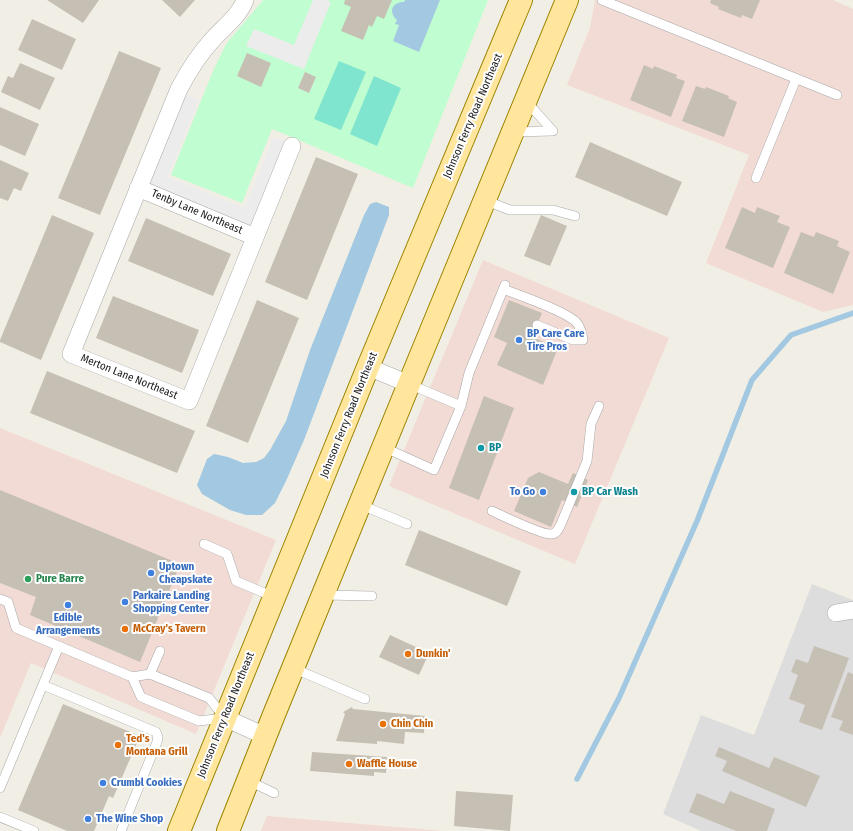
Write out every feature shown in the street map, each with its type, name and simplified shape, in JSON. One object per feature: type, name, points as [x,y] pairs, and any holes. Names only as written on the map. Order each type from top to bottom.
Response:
[{"type":"main road","name":"Johnson Ferry Road Northeast","points":[[179,831],[368,367],[521,0]]},
{"type":"main road","points":[[228,831],[247,780],[359,504],[567,0]]},
{"type":"street","name":"Merton Lane Northeast","points":[[244,0],[241,10],[214,38],[194,62],[179,89],[71,354],[189,401],[292,146]]},
{"type":"street","name":"Tenby Lane Northeast","points":[[138,188],[255,237]]},
{"type":"street","points":[[368,367],[408,384]]},
{"type":"street","points":[[225,718],[265,736]]},
{"type":"lane","points":[[602,0],[837,95]]},
{"type":"lane","points":[[756,178],[796,79]]},
{"type":"lane","points":[[513,132],[553,131],[525,100]]},
{"type":"lane","points":[[484,200],[510,210],[553,210],[575,216]]},
{"type":"lane","points":[[383,447],[434,470],[460,406],[469,373],[500,310],[504,287],[576,322],[581,328],[583,340],[573,340],[537,325]]},
{"type":"lane","points":[[408,384],[460,406]]},
{"type":"lane","points":[[492,512],[537,531],[551,534],[557,532],[587,461],[592,424],[599,406]]},
{"type":"lane","points":[[359,504],[407,524]]},
{"type":"lane","points":[[204,544],[227,554],[236,581],[274,597]]},
{"type":"lane","points":[[322,595],[372,596]]},
{"type":"lane","points":[[0,599],[8,602],[16,628],[132,677],[150,674],[209,698],[225,718],[199,722],[141,697],[132,677]]},
{"type":"lane","points":[[0,788],[59,646]]},
{"type":"lane","points":[[150,674],[160,651]]},
{"type":"lane","points":[[293,668],[365,699]]},
{"type":"lane","points":[[42,685],[156,732],[158,737],[157,742],[121,831]]},
{"type":"lane","points":[[247,780],[274,793]]},
{"type":"lane","points":[[0,817],[34,831]]},
{"type":"shaded area","points":[[313,0],[327,0],[331,2],[304,69],[246,46],[254,29],[294,45]]},
{"type":"shaded area","points":[[405,0],[440,0],[419,52],[393,41],[399,25],[395,24],[397,20],[392,11],[394,6],[400,2],[404,2]]},
{"type":"shaded area","points":[[595,0],[833,0],[853,9],[853,305],[823,312],[706,263],[749,155],[567,85],[590,28]]},
{"type":"shaded area","points":[[339,61],[366,72],[341,130],[314,119]]},
{"type":"shaded area","points":[[374,76],[401,88],[377,146],[350,134]]},
{"type":"shaded area","points":[[185,94],[199,100],[168,177],[244,208],[274,137],[289,143],[254,229],[148,185]]},
{"type":"shaded area","points":[[376,202],[389,207],[389,215],[304,440],[286,481],[275,503],[262,515],[246,515],[230,510],[202,494],[197,485],[207,459],[214,454],[228,457],[243,463],[256,462],[264,458],[270,450],[286,421],[310,350],[364,215],[370,204]]},
{"type":"shaded area","points":[[483,260],[669,338],[575,564],[389,486]]},
{"type":"shaded area","name":"Parkaire Landing Shopping Center","points":[[0,428],[276,540],[196,734],[31,663],[0,738]]},
{"type":"shaded area","points":[[812,584],[853,600],[853,831],[701,831],[663,814],[701,715],[754,735]]},
{"type":"shaded area","points":[[267,816],[444,831],[261,831]]},
{"type":"green space","points":[[263,0],[488,0],[413,188],[272,129],[242,203],[171,175],[213,71],[226,44]]},
{"type":"building","points":[[47,0],[99,0],[83,23]]},
{"type":"building","points":[[162,0],[195,0],[180,17]]},
{"type":"building","points":[[345,0],[392,0],[384,19],[377,16],[372,27],[369,25],[363,40],[341,31],[351,7],[344,4]]},
{"type":"building","points":[[711,0],[760,0],[752,19],[742,15],[741,18],[718,9],[719,7],[710,3]]},
{"type":"building","points":[[32,19],[76,39],[62,70],[18,50]]},
{"type":"building","points":[[119,51],[161,68],[100,215],[58,198]]},
{"type":"building","points":[[247,53],[271,63],[261,87],[237,76]]},
{"type":"building","points":[[20,63],[55,78],[40,110],[1,92],[8,76],[13,78]]},
{"type":"building","points":[[644,65],[653,69],[654,66],[677,75],[676,78],[685,81],[671,117],[630,100]]},
{"type":"building","points":[[305,72],[316,77],[309,93],[298,88]]},
{"type":"building","points":[[696,86],[705,89],[706,87],[729,96],[728,98],[737,102],[724,137],[682,121]]},
{"type":"building","points":[[0,107],[39,124],[25,156],[0,145]]},
{"type":"building","points":[[590,142],[682,182],[667,216],[575,177]]},
{"type":"building","points":[[316,157],[358,174],[307,300],[265,282]]},
{"type":"building","points":[[0,160],[29,173],[21,191],[14,188],[8,201],[0,198]]},
{"type":"building","points":[[742,207],[755,213],[757,207],[780,216],[777,222],[790,227],[773,268],[725,248]]},
{"type":"building","points":[[52,215],[94,233],[41,360],[0,342],[0,340]]},
{"type":"building","points":[[541,215],[567,226],[550,266],[524,256]]},
{"type":"building","points":[[146,218],[231,254],[213,296],[128,261]]},
{"type":"building","points":[[801,232],[814,237],[816,232],[839,241],[837,246],[850,252],[833,294],[784,273]]},
{"type":"building","points":[[113,296],[199,330],[182,373],[96,338]]},
{"type":"building","points":[[257,300],[299,318],[248,443],[206,426]]},
{"type":"building","name":"BP Care Care Tire Pros","points":[[509,300],[542,313],[532,337],[558,348],[543,385],[497,365],[507,343],[494,337]]},
{"type":"building","points":[[47,371],[195,431],[177,473],[30,413]]},
{"type":"building","name":"BP","points":[[484,396],[514,408],[479,500],[449,488]]},
{"type":"building","name":"To Go","points":[[539,472],[568,484],[573,473],[588,480],[577,507],[562,500],[551,527],[514,511],[528,478]]},
{"type":"building","points":[[0,490],[180,564],[140,662],[30,615],[36,597],[0,583]]},
{"type":"building","points":[[419,530],[521,571],[507,606],[405,565]]},
{"type":"building","points":[[390,635],[429,653],[419,675],[379,657]]},
{"type":"building","points":[[814,646],[849,658],[822,730],[799,722],[805,705],[789,699],[798,675],[791,672],[796,659],[808,663]]},
{"type":"building","points":[[848,672],[853,674],[853,735],[839,730],[843,721],[831,717]]},
{"type":"building","points":[[63,704],[140,736],[113,798],[109,796],[94,831],[67,831],[18,810]]},
{"type":"building","name":"Chin Chin","points":[[352,707],[353,709],[425,716],[424,733],[405,732],[404,744],[377,741],[377,744],[336,741],[345,714],[343,712]]},
{"type":"building","points":[[719,747],[769,768],[774,757],[820,776],[806,807],[722,771],[727,761],[715,756]]},
{"type":"building","name":"Waffle House","points":[[312,752],[387,757],[386,773],[374,772],[374,776],[310,771]]},
{"type":"building","points":[[456,791],[513,795],[510,831],[454,826]]},
{"type":"building","points":[[730,791],[775,809],[767,831],[736,831],[689,812],[697,793],[724,804]]},
{"type":"waterway","points":[[577,779],[619,698],[697,521],[752,380],[791,335],[853,313]]},
{"type":"place","name":"BP Care Care Tire Pros","points":[[519,340]]},
{"type":"place","name":"BP","points":[[481,448]]},
{"type":"place","name":"To Go","points":[[543,492]]},
{"type":"place","name":"BP Car Wash","points":[[574,492]]},
{"type":"place","name":"Uptown Cheapskate","points":[[151,573]]},
{"type":"place","name":"Pure Barre","points":[[28,579]]},
{"type":"place","name":"Parkaire Landing Shopping Center","points":[[125,602]]},
{"type":"place","name":"Edible Arrangements","points":[[68,605]]},
{"type":"place","name":"McCray's Tavern","points":[[125,629]]},
{"type":"place","name":"Dunkin'","points":[[408,654]]},
{"type":"place","name":"Chin Chin","points":[[383,724]]},
{"type":"place","name":"Ted's Montana Grill","points":[[118,745]]},
{"type":"place","name":"Waffle House","points":[[349,764]]},
{"type":"place","name":"Crumbl Cookies","points":[[103,783]]},
{"type":"place","name":"The Wine Shop","points":[[88,819]]}]
